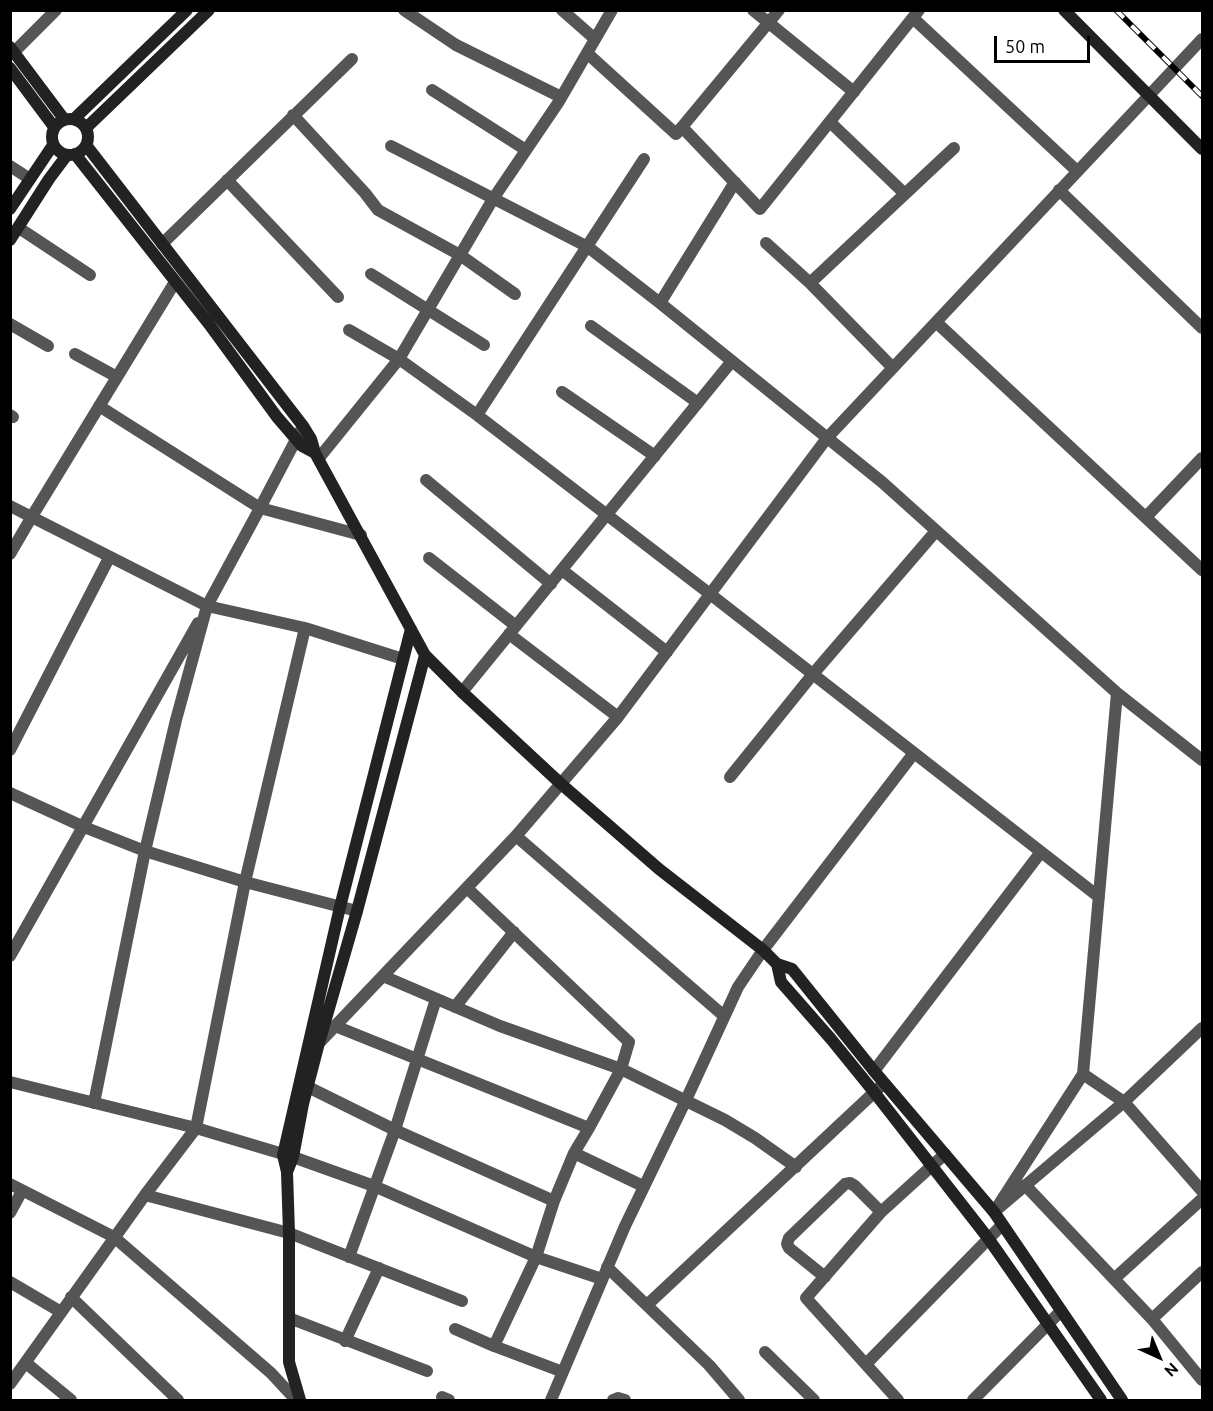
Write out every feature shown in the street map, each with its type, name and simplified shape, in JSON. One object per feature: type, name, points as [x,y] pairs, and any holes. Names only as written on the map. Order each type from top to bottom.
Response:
[{"type":"street","points":[[56,10],[12,50],[64,122]]},
{"type":"street","points":[[187,10],[52,133],[53,145],[56,150],[71,155],[175,282],[302,446],[317,455]]},
{"type":"street","points":[[86,128],[209,10]]},
{"type":"street","points":[[404,10],[456,45],[561,97]]},
{"type":"street","points":[[562,10],[595,39]]},
{"type":"street","points":[[317,455],[399,359],[493,199],[561,97],[612,10]]},
{"type":"street","points":[[753,10],[854,92]]},
{"type":"street","points":[[587,53],[676,134],[779,10]]},
{"type":"street","points":[[1064,10],[1203,149]]},
{"type":"street","points":[[682,127],[760,209],[916,14],[1077,171]]},
{"type":"street","points":[[319,1043],[516,836],[618,717],[827,438],[1203,39]]},
{"type":"street","points":[[162,244],[352,59]]},
{"type":"street","points":[[10,68],[64,122],[86,128]]},
{"type":"street","points":[[432,90],[526,150]]},
{"type":"street","points":[[293,115],[378,210],[460,255],[515,294]]},
{"type":"street","points":[[830,122],[905,194]]},
{"type":"street","points":[[10,240],[49,179],[71,155],[83,150],[88,140],[86,128]]},
{"type":"street","points":[[10,209],[53,145]]},
{"type":"street","points":[[86,145],[311,438],[317,455],[425,655],[462,693],[560,783],[659,869],[763,950],[777,964],[792,969],[874,1071],[994,1212],[1122,1401]]},
{"type":"street","points":[[391,146],[588,248],[660,303],[882,482],[1117,693],[1203,760]]},
{"type":"street","points":[[810,283],[954,148]]},
{"type":"street","points":[[477,415],[644,159]]},
{"type":"street","points":[[10,166],[30,179]]},
{"type":"street","points":[[227,180],[338,297]]},
{"type":"street","points":[[660,303],[735,182]]},
{"type":"street","points":[[1059,190],[1203,328]]},
{"type":"street","points":[[19,228],[90,275]]},
{"type":"street","points":[[765,243],[810,283],[892,368]]},
{"type":"street","points":[[371,274],[484,345]]},
{"type":"street","points":[[10,555],[175,282]]},
{"type":"street","points":[[936,322],[1203,570]]},
{"type":"street","points":[[10,324],[48,346]]},
{"type":"street","points":[[591,326],[698,403]]},
{"type":"street","points":[[349,330],[399,359],[477,415],[1099,897]]},
{"type":"street","points":[[75,354],[117,377]]},
{"type":"street","points":[[462,693],[732,362]]},
{"type":"street","points":[[562,392],[655,456]]},
{"type":"street","points":[[99,406],[260,508],[361,535]]},
{"type":"street","points":[[10,956],[207,606],[303,426]]},
{"type":"street","points":[[1146,517],[1203,458]]},
{"type":"street","points":[[426,480],[551,584]]},
{"type":"street","points":[[10,506],[207,606],[305,628],[404,659]]},
{"type":"street","points":[[730,777],[813,674],[936,531]]},
{"type":"street","points":[[10,750],[109,558]]},
{"type":"street","points":[[429,558],[618,717]]},
{"type":"street","points":[[562,570],[667,652]]},
{"type":"street","points":[[94,1103],[145,851],[176,720],[207,606]]},
{"type":"street","points":[[10,1384],[114,1237],[196,1128],[245,882],[305,628]]},
{"type":"street","points":[[298,1401],[289,1362],[288,1156],[340,907],[411,629]]},
{"type":"street","points":[[288,1156],[425,655]]},
{"type":"street","points":[[994,1212],[1083,1074],[1117,693]]},
{"type":"street","points":[[551,1401],[607,1267],[738,987],[763,950],[914,753]]},
{"type":"street","points":[[10,793],[84,827],[145,851],[245,882],[357,910]]},
{"type":"street","points":[[516,836],[724,1016]]},
{"type":"street","points":[[874,1071],[1041,852]]},
{"type":"street","points":[[467,888],[628,1042],[621,1069],[590,1128],[573,1153],[536,1257],[494,1346]]},
{"type":"street","points":[[455,1007],[514,932]]},
{"type":"street","points":[[777,964],[781,982],[874,1092],[988,1238],[1101,1401]]},
{"type":"street","points":[[383,976],[500,1026],[621,1069],[725,1120],[796,1167]]},
{"type":"street","points":[[349,1257],[395,1130],[436,999]]},
{"type":"street","points":[[335,1026],[590,1128]]},
{"type":"street","points":[[994,1212],[1200,1034]]},
{"type":"street","points":[[1083,1074],[1124,1102],[1203,1191]]},
{"type":"street","points":[[10,1082],[196,1128],[288,1156],[374,1186],[536,1257],[602,1279]]},
{"type":"street","points":[[647,1305],[884,1083]]},
{"type":"street","points":[[308,1087],[395,1130],[555,1201]]},
{"type":"street","points":[[573,1153],[644,1186]]},
{"type":"street","points":[[898,1401],[806,1298],[881,1212],[945,1154]]},
{"type":"street","points":[[825,1277],[789,1248],[787,1244],[789,1238],[845,1184],[850,1183],[855,1186],[881,1212]]},
{"type":"street","points":[[10,1184],[114,1237],[271,1373],[298,1401]]},
{"type":"street","points":[[1025,1185],[1152,1320],[1203,1380]]},
{"type":"street","points":[[10,1213],[22,1191]]},
{"type":"street","points":[[145,1195],[289,1233],[462,1301]]},
{"type":"street","points":[[1114,1279],[1203,1199]]},
{"type":"street","points":[[867,1364],[1002,1225]]},
{"type":"street","points":[[607,1267],[709,1365],[739,1401]]},
{"type":"street","points":[[345,1341],[379,1268]]},
{"type":"street","points":[[1152,1320],[1203,1272]]},
{"type":"street","points":[[10,1282],[61,1312]]},
{"type":"street","points":[[71,1297],[178,1401]]},
{"type":"street","points":[[973,1401],[1061,1311]]},
{"type":"street","points":[[289,1318],[427,1371]]},
{"type":"street","points":[[455,1329],[563,1372]]},
{"type":"street","points":[[765,1352],[814,1401]]},
{"type":"street","points":[[26,1363],[71,1401]]},
{"type":"street","points":[[614,1401],[618,1398],[625,1401]]},
{"type":"railway","points":[[1116,10],[1202,96]]}]
